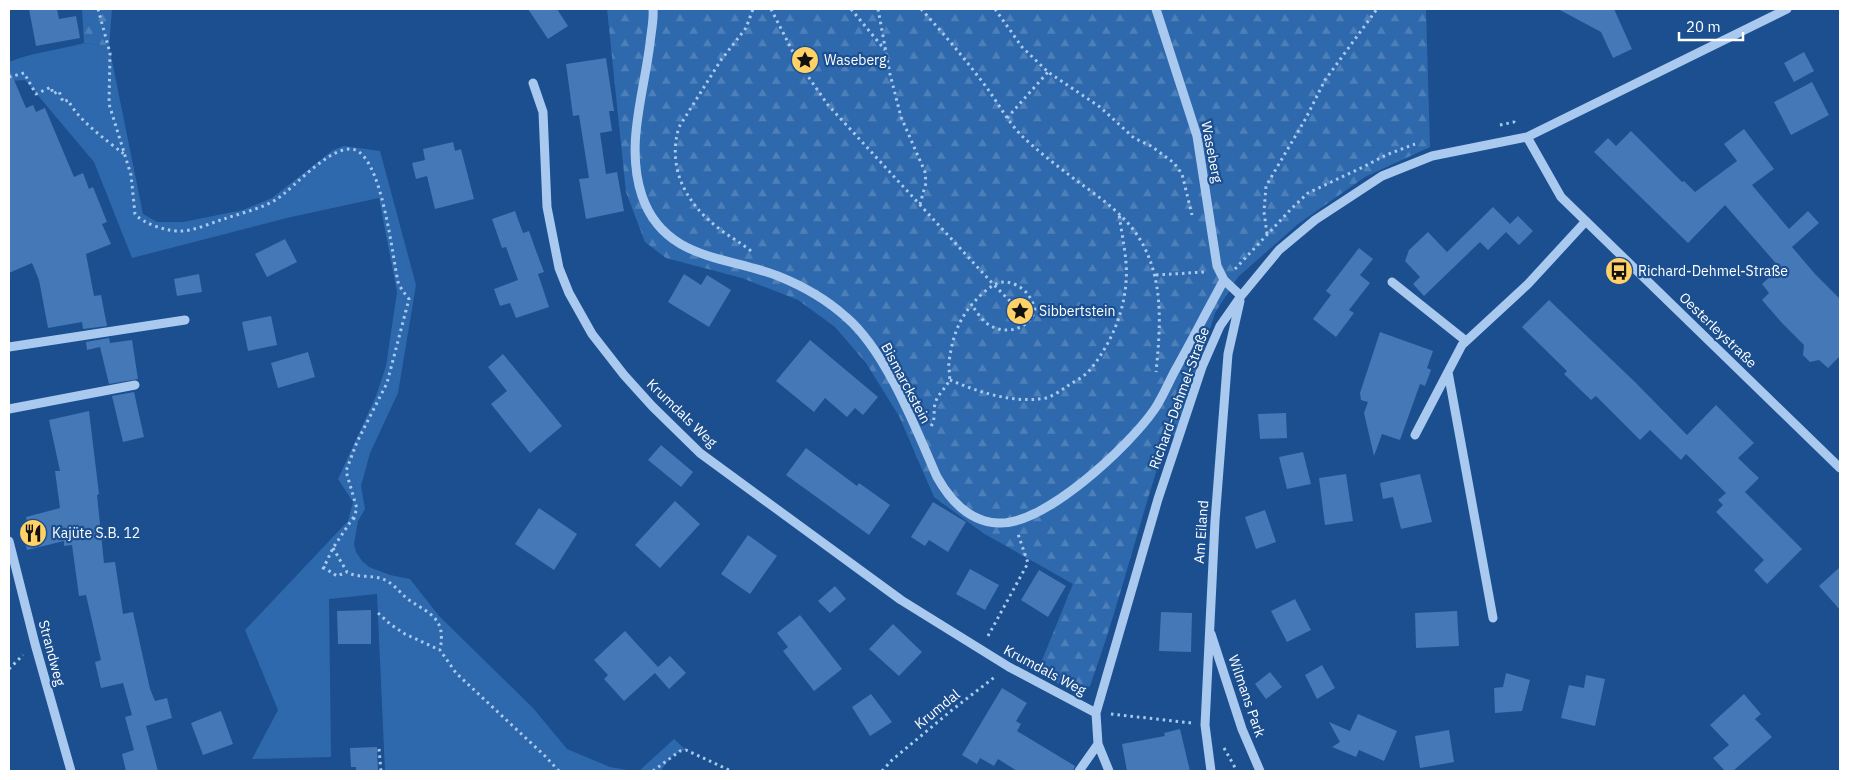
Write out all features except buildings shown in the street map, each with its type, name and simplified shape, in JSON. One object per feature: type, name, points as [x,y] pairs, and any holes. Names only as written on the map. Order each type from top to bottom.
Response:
[{"type":"street","name":"Bismarckstein","points":[[653,9],[648,58],[638,112],[634,156],[638,183],[647,209],[654,220],[673,240],[691,250],[763,272],[805,288],[847,317],[863,333],[880,359],[937,478],[949,497],[972,516],[997,523],[1014,522],[1032,514],[1067,493],[1090,476],[1133,437],[1154,409],[1224,280]]},
{"type":"street","name":"Waseberg","points":[[1156,9],[1197,136],[1218,266],[1224,280],[1241,296]]},
{"type":"street","name":"Richard-Dehmel-Straße","points":[[1108,771],[1098,744],[1096,713],[1158,499],[1202,367],[1220,326],[1241,296],[1279,250],[1315,220],[1382,176],[1432,156],[1527,137],[1787,9]]},
{"type":"street","name":"Krumdals Weg","points":[[533,83],[543,112],[547,207],[559,268],[569,293],[592,334],[624,375],[652,406],[700,452],[902,600],[1009,667],[1096,713]]},
{"type":"street","name":"Oesterleystraße","points":[[1527,137],[1560,197],[1840,468]]},
{"type":"street","points":[[1415,434],[1462,344],[1528,284],[1586,221]]},
{"type":"street","points":[[1392,282],[1466,341]]},
{"type":"street","name":"Am Eiland","points":[[1211,771],[1205,725],[1215,521],[1228,354],[1241,296]]},
{"type":"street","points":[[9,347],[185,320]]},
{"type":"street","points":[[1448,372],[1493,618]]},
{"type":"street","points":[[9,410],[135,385]]},
{"type":"street","name":"Strandweg","points":[[9,540],[70,771]]},
{"type":"street","name":"Wilmans Park","points":[[1209,629],[1242,729],[1260,771]]},
{"type":"street","points":[[1079,771],[1098,744]]},
{"type":"path","points":[[98,9],[110,53],[109,104],[131,175],[133,206],[136,216],[168,231],[200,227],[268,204],[279,198],[300,178],[328,157],[341,152],[356,150],[366,159],[384,202],[398,282],[409,299],[387,383],[357,442],[346,471],[357,509],[333,548],[323,569],[337,576],[347,572],[384,579],[409,600],[435,617],[442,629],[440,650]]},
{"type":"path","points":[[753,9],[746,28],[722,60],[679,127],[675,139],[675,155],[677,172],[691,202],[718,228],[735,238],[752,252],[763,272]]},
{"type":"path","points":[[771,9],[798,62],[828,105],[1020,311]]},
{"type":"path","points":[[851,9],[885,50]]},
{"type":"path","points":[[878,9],[885,50],[901,117],[925,172],[926,183],[920,204]]},
{"type":"path","points":[[921,9],[971,66],[995,98],[1007,118],[1021,134],[1038,150],[1119,214],[1133,230],[1142,244],[1156,275],[1160,308],[1160,341],[1156,372]]},
{"type":"path","points":[[995,9],[1022,47],[1048,72],[1100,107],[1130,135],[1151,146],[1174,163],[1182,174],[1193,218]]},
{"type":"path","points":[[1267,234],[1264,212],[1266,186],[1306,118],[1325,80],[1377,9]]},
{"type":"path","points":[[1007,118],[1048,72]]},
{"type":"path","points":[[9,77],[24,73],[36,94],[51,87],[53,94],[59,92],[63,102],[68,100],[72,108],[125,155]]},
{"type":"path","points":[[950,380],[980,392],[1016,398],[1038,398],[1055,394],[1086,373],[1108,341],[1117,323],[1122,304],[1126,283],[1126,260],[1119,214]]},
{"type":"path","points":[[1156,275],[1205,272],[1204,263]]},
{"type":"path","points":[[918,435],[926,432],[933,424],[935,403],[950,380],[949,365],[952,342],[960,320],[971,304],[993,284],[1008,281],[1020,286],[1028,294],[1035,310],[1033,317],[1028,323],[1016,329],[992,327],[984,321],[971,304]]},
{"type":"path","points":[[353,518],[358,521]]},
{"type":"path","points":[[980,650],[1028,563],[1014,522]]},
{"type":"path","points":[[333,548],[347,572]]},
{"type":"path","points":[[378,613],[405,634],[440,650],[456,673],[559,771]]},
{"type":"path","name":"Krumdal","points":[[882,771],[892,760],[952,710],[1009,667]]},
{"type":"path","points":[[1096,713],[1205,725],[1216,733],[1237,771]]},
{"type":"path","points":[[379,749],[381,771]]},
{"type":"path","points":[[653,771],[680,751],[686,750],[732,771]]},
{"type":"green space","points":[[82,9],[112,9],[109,46],[84,43]]},
{"type":"green space","points":[[607,9],[1426,9],[1430,147],[1365,177],[1298,224],[1238,277],[1215,313],[1176,437],[1169,433],[1090,686],[1076,690],[1069,689],[1038,670],[1073,584],[983,533],[934,497],[899,416],[866,363],[835,327],[798,300],[742,278],[666,258],[645,242],[626,192]]},
{"type":"green space","points":[[84,43],[109,46],[143,214],[157,222],[183,222],[243,210],[272,198],[333,150],[344,146],[380,151],[416,285],[398,393],[370,453],[361,486],[365,509],[358,521],[354,544],[356,552],[369,567],[390,575],[410,579],[439,616],[533,708],[567,749],[610,767],[633,771],[385,771],[377,594],[329,599],[331,757],[252,759],[278,710],[245,630],[348,521],[353,502],[338,479],[376,396],[386,366],[397,292],[379,198],[291,217],[132,258],[94,162],[25,80],[9,81],[9,62]]},
{"type":"green space","points":[[674,739],[686,750],[671,758],[661,771],[639,771]]},
{"type":"place","name":"Waseberg","points":[[805,60]]},
{"type":"place","name":"Richard-Dehmel-Straße","points":[[1619,271]]},
{"type":"place","name":"Sibbertstein","points":[[1020,311]]},
{"type":"place","name":"Kajüte S.B. 12","points":[[33,533]]}]
